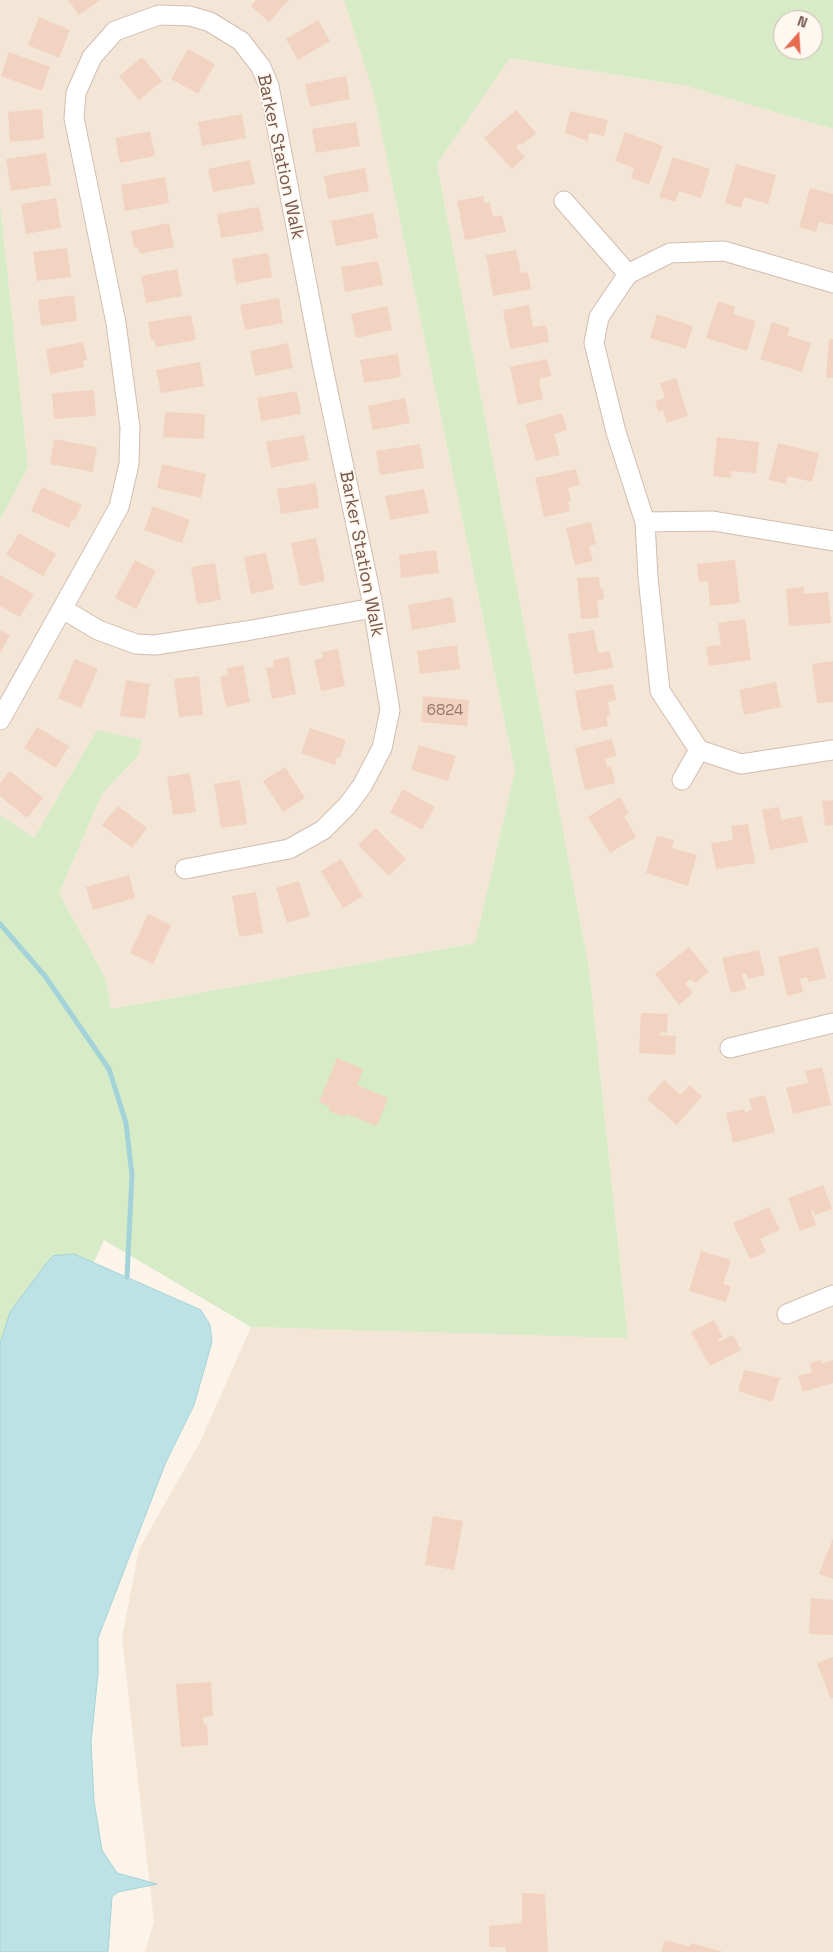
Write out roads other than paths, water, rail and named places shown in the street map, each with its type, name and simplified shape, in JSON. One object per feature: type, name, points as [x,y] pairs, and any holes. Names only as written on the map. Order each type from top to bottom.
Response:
[{"type":"street","name":"Barker Station Walk","points":[[0,720],[119,507],[129,464],[130,427],[116,323],[74,118],[76,93],[92,57],[115,31],[159,15],[190,16],[210,22],[242,41],[260,67],[268,86],[322,363],[373,608],[390,710],[382,748],[362,786],[347,806],[323,830],[289,849],[185,870]]},
{"type":"street","points":[[564,201],[628,274]]},
{"type":"street","points":[[833,283],[724,250],[670,253],[628,274],[599,317],[594,343],[616,432],[645,522],[648,577],[660,691],[699,750],[741,764],[833,750]]},
{"type":"street","points":[[645,522],[713,521],[833,541]]},
{"type":"street","points":[[63,609],[98,630],[136,644],[155,645],[373,608]]},
{"type":"street","points":[[682,780],[699,750]]},
{"type":"street","points":[[730,1048],[833,1022]]},
{"type":"street","points":[[787,1314],[833,1295]]},
{"type":"water","points":[[74,1254],[201,1310],[210,1325],[212,1342],[194,1405],[166,1462],[98,1638],[98,1674],[91,1742],[94,1801],[102,1850],[117,1873],[157,1884],[118,1892],[112,1897],[108,1952],[0,1952],[0,1344],[10,1312],[46,1264],[53,1256]]},
{"type":"waterway","points":[[0,924],[45,976],[109,1069],[126,1123],[132,1175],[127,1277]]}]
